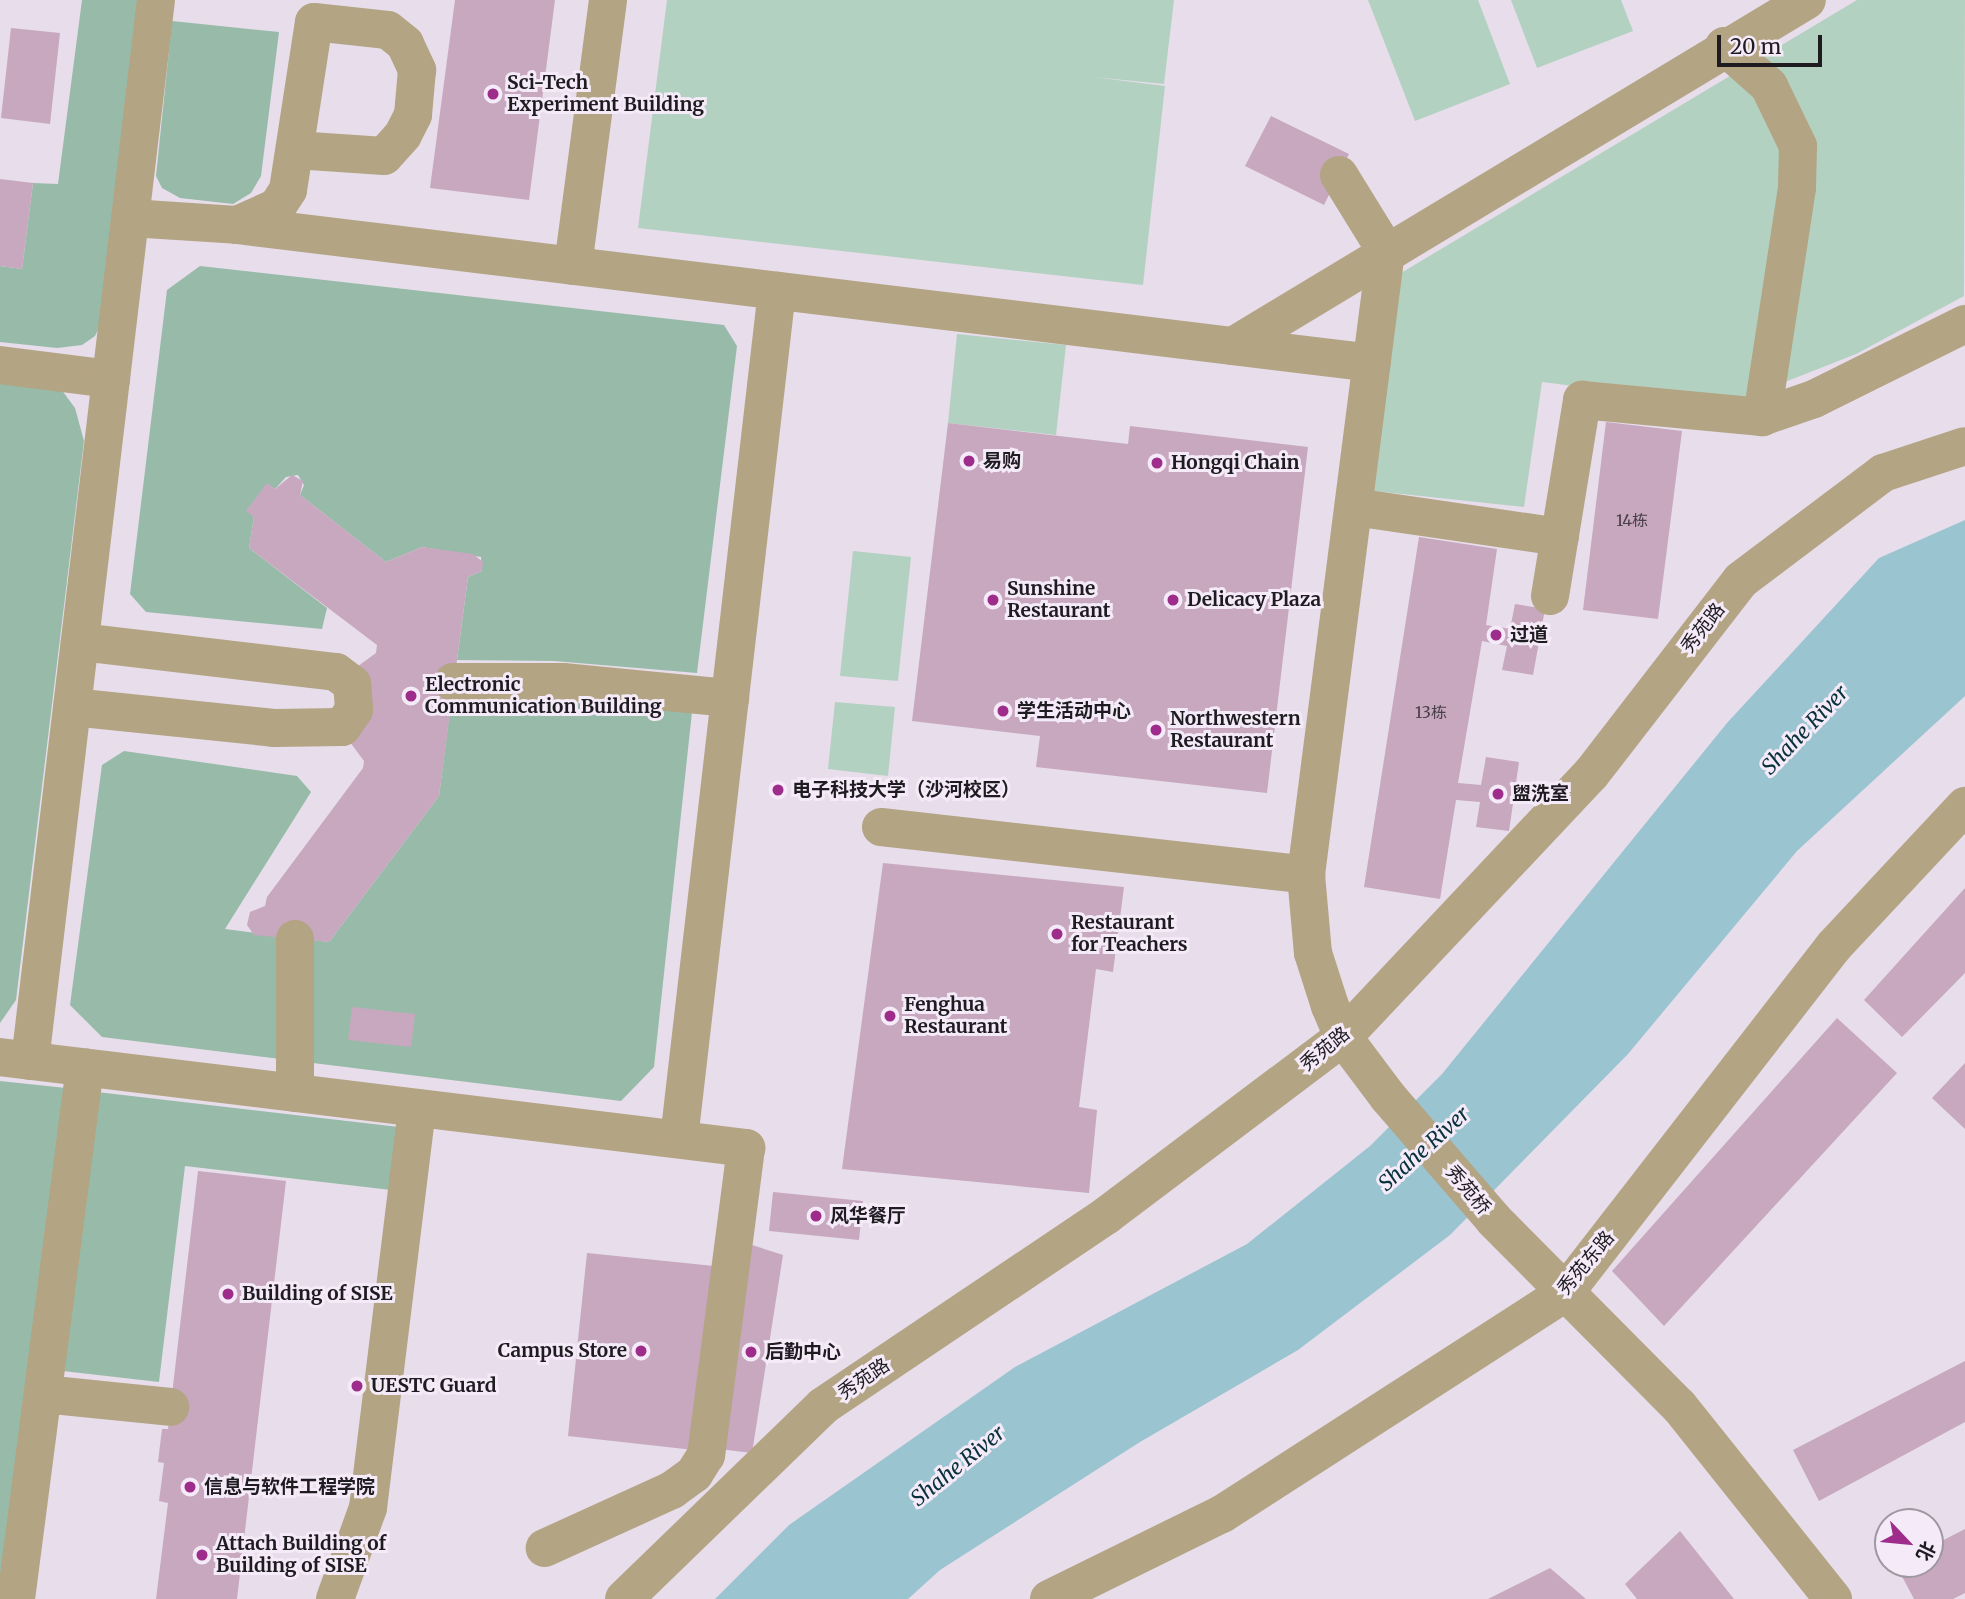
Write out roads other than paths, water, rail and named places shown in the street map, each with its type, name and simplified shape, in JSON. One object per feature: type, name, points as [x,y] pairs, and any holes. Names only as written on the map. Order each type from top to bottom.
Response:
[{"type":"street","points":[[156,0],[72,707],[15,1059],[746,1147],[706,1455],[694,1474],[672,1490],[545,1548]]},
{"type":"street","points":[[573,267],[608,0]]},
{"type":"street","points":[[1233,346],[1724,46],[1807,0]]},
{"type":"street","points":[[237,225],[277,207],[288,190],[314,22],[360,13],[405,44],[417,70],[413,115],[403,135],[384,156],[295,150]]},
{"type":"street","points":[[1724,46],[1769,86],[1798,146],[1797,188],[1762,417]]},
{"type":"street","points":[[1339,175],[1386,251]]},
{"type":"street","points":[[130,218],[237,225],[1372,363]]},
{"type":"street","name":"秀苑桥","points":[[1386,251],[1306,875],[1313,953],[1343,1037],[1388,1097],[1494,1220],[1564,1294],[1679,1406],[1833,1599]]},
{"type":"street","points":[[679,1139],[777,291]]},
{"type":"street","points":[[1550,596],[1582,400],[1762,417],[1814,399],[1965,324]]},
{"type":"street","points":[[0,365],[111,379]]},
{"type":"street","name":"秀苑路","points":[[624,1599],[823,1406],[1107,1215],[1343,1037],[1591,774],[1741,579],[1883,473],[1965,446]]},
{"type":"street","points":[[1354,507],[1560,537]]},
{"type":"street","points":[[72,707],[274,728],[342,727],[354,710],[352,684],[335,672],[80,642]]},
{"type":"street","points":[[453,682],[563,682],[730,698]]},
{"type":"street","name":"秀苑东路","points":[[1049,1599],[1222,1514],[1564,1294],[1834,946],[1965,806]]},
{"type":"street","points":[[881,827],[1306,875]]},
{"type":"street","points":[[295,939],[295,1093]]},
{"type":"street","points":[[16,1599],[85,1067]]},
{"type":"street","points":[[335,1599],[368,1508],[417,1108]]},
{"type":"street","points":[[43,1394],[170,1407]]},
{"type":"water","name":"Shahe River","points":[[1965,520],[1965,696],[1797,851],[1628,1054],[1450,1235],[1298,1350],[1140,1442],[940,1570],[908,1599],[715,1599],[789,1525],[1015,1367],[1247,1244],[1370,1146],[1442,1074],[1727,723],[1879,558]]},
{"type":"place","name":"Sci-Tech Experiment Building","points":[[493,94]]},
{"type":"place","name":"易购","points":[[969,461]]},
{"type":"place","name":"Hongqi Chain","points":[[1157,463]]},
{"type":"place","name":"Sunshine Restaurant","points":[[993,600]]},
{"type":"place","name":"Delicacy Plaza","points":[[1173,600]]},
{"type":"place","name":"过道","points":[[1496,635]]},
{"type":"place","name":"Electronic Communication Building","points":[[411,696]]},
{"type":"place","name":"学生活动中心","points":[[1003,711]]},
{"type":"place","name":"Northwestern Restaurant","points":[[1156,730]]},
{"type":"place","name":"电子科技大学（沙河校区）","points":[[778,790]]},
{"type":"place","name":"盥洗室","points":[[1498,794]]},
{"type":"place","name":"Restaurant for Teachers","points":[[1057,934]]},
{"type":"place","name":"Fenghua Restaurant","points":[[890,1016]]},
{"type":"place","name":"风华餐厅","points":[[816,1216]]},
{"type":"place","name":"Building of SISE","points":[[228,1294]]},
{"type":"place","name":"Campus Store","points":[[641,1351]]},
{"type":"place","name":"后勤中心","points":[[751,1352]]},
{"type":"place","name":"UESTC Guard","points":[[357,1386]]},
{"type":"place","name":"信息与软件工程学院","points":[[190,1487]]},
{"type":"place","name":"Attach Building of Building of SISE","points":[[202,1555]]}]
